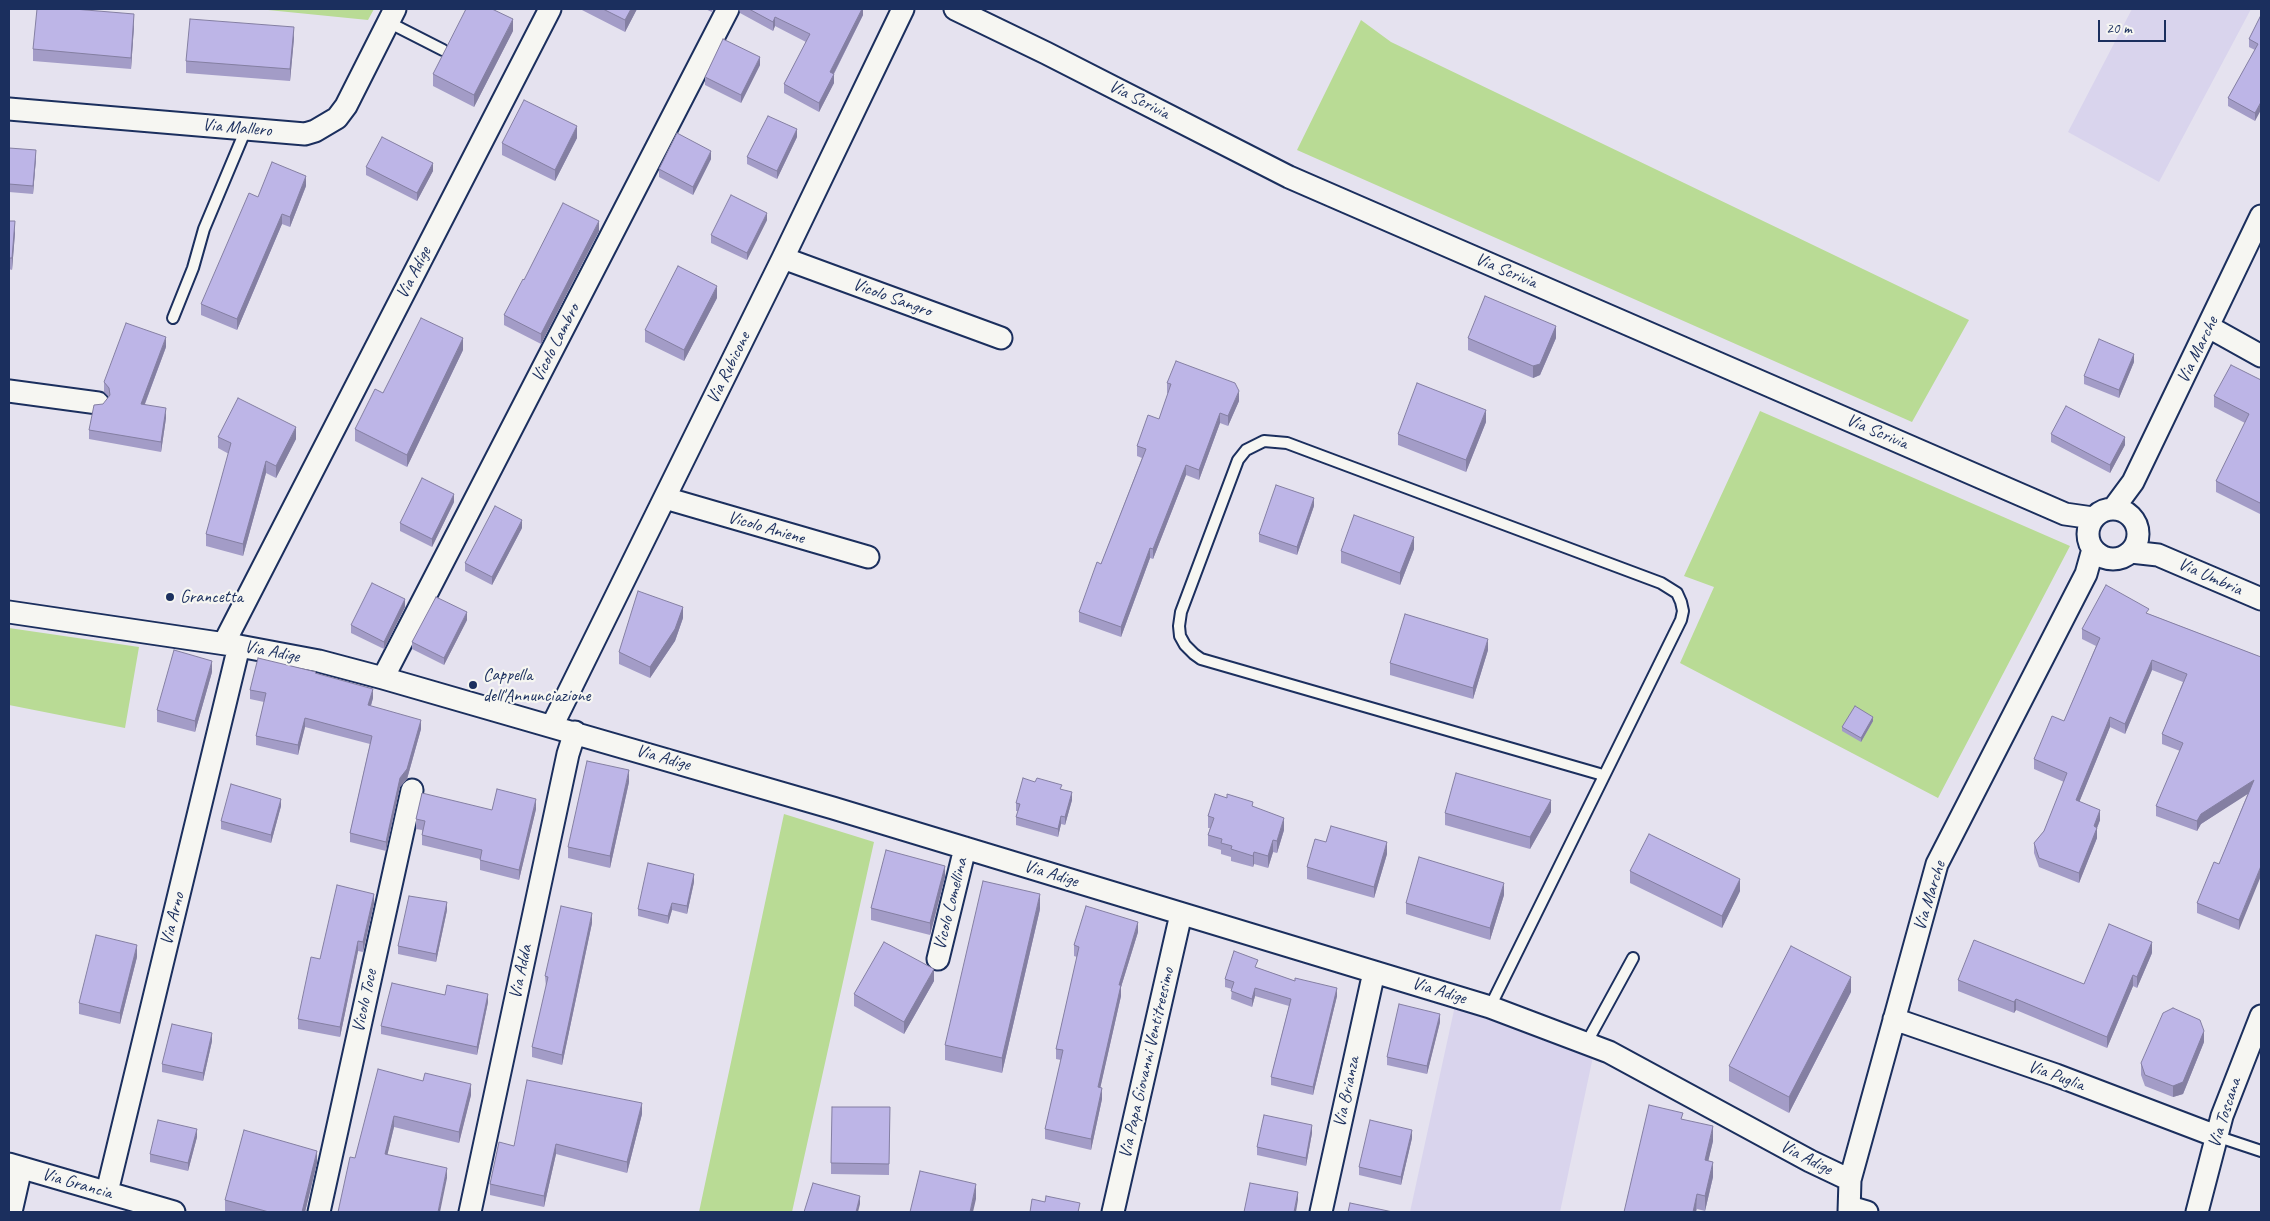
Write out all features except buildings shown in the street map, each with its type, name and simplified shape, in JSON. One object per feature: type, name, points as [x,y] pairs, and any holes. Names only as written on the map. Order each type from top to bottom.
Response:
[{"type":"street","name":"Via Adige","points":[[231,644],[550,9]]},
{"type":"street","name":"Vicolo Lambro","points":[[384,678],[728,9]]},
{"type":"street","name":"Via Rubicone","points":[[552,726],[783,258],[903,9]]},
{"type":"street","name":"Via Scrivia","points":[[955,9],[1046,53],[1289,177],[2065,514],[2094,540]]},
{"type":"street","name":"Via Mallero","points":[[9,109],[305,134],[328,126],[346,106],[392,16]]},
{"type":"street","name":"Via Marche","points":[[2119,511],[2261,216]]},
{"type":"street","name":"Vicolo Sangro","points":[[783,258],[1001,338]]},
{"type":"street","points":[[2209,327],[2261,356]]},
{"type":"street","points":[[9,391],[98,402]]},
{"type":"street","name":"Vicolo Aniene","points":[[665,498],[868,557]]},
{"type":"street","points":[[2119,511],[2135,522],[2134,544],[2121,558],[2094,540],[2099,514],[2119,511]]},
{"type":"street","name":"Via Marche","points":[[1855,1211],[1850,1180],[1937,864],[2086,574],[2094,540]]},
{"type":"street","name":"Via Umbria","points":[[2134,544],[2261,599]]},
{"type":"street","name":"Via Adige","points":[[9,612],[231,644],[319,661],[384,678],[575,732],[965,848],[1490,1007],[1587,1042],[1810,1161],[1850,1180]]},
{"type":"street","name":"Via Arno","points":[[107,1192],[231,644]]},
{"type":"street","name":"Via Adda","points":[[470,1212],[568,754],[575,732]]},
{"type":"street","name":"Vicolo Toce","points":[[319,1212],[412,790]]},
{"type":"street","name":"Vicolo Lomellina","points":[[938,960],[965,848]]},
{"type":"street","name":"Via Papa Giovanni Ventitreesimo","points":[[1113,1212],[1181,914]]},
{"type":"street","name":"Via Brianza","points":[[1321,1212],[1374,972]]},
{"type":"street","name":"Via Toscana","points":[[2197,1212],[2216,1136],[2230,1091],[2261,1016]]},
{"type":"street","name":"Via Puglia","points":[[1894,1019],[2056,1075],[2216,1136]]},
{"type":"street","points":[[11,1212],[15,1166]]},
{"type":"street","name":"Via Grancia","points":[[15,1166],[174,1212]]},
{"type":"lane","points":[[392,16],[443,50]]},
{"type":"lane","points":[[173,318],[193,268],[204,228],[246,129]]},
{"type":"lane","points":[[1490,1007],[1681,620],[1683,611],[1677,593],[1660,582],[1287,442],[1264,441],[1254,444],[1246,450],[1238,460],[1181,612],[1180,636],[1185,645],[1194,654],[1201,659],[1603,775]]},
{"type":"lane","points":[[1587,1042],[1632,958]]},
{"type":"lane","points":[[2216,1136],[2261,1151]]},
{"type":"shaded area","points":[[2132,9],[2251,9],[2159,182],[2068,132]]},
{"type":"shaded area","points":[[1456,1001],[1594,1052],[1560,1212],[1410,1212]]},
{"type":"green space","points":[[258,9],[374,9],[368,20]]},
{"type":"green space","points":[[1361,20],[1391,42],[1969,320],[1912,422],[1297,150]]},
{"type":"green space","points":[[1760,411],[2070,546],[1938,798],[1680,663],[1714,587],[1684,576]]},
{"type":"green space","points":[[9,628],[139,647],[125,728],[9,705]]},
{"type":"green space","points":[[784,814],[874,842],[792,1212],[699,1212]]},
{"type":"place","name":"Grancetta","points":[[170,597]]},
{"type":"place","name":"Cappella dell'Annunciazione","points":[[473,685]]}]
